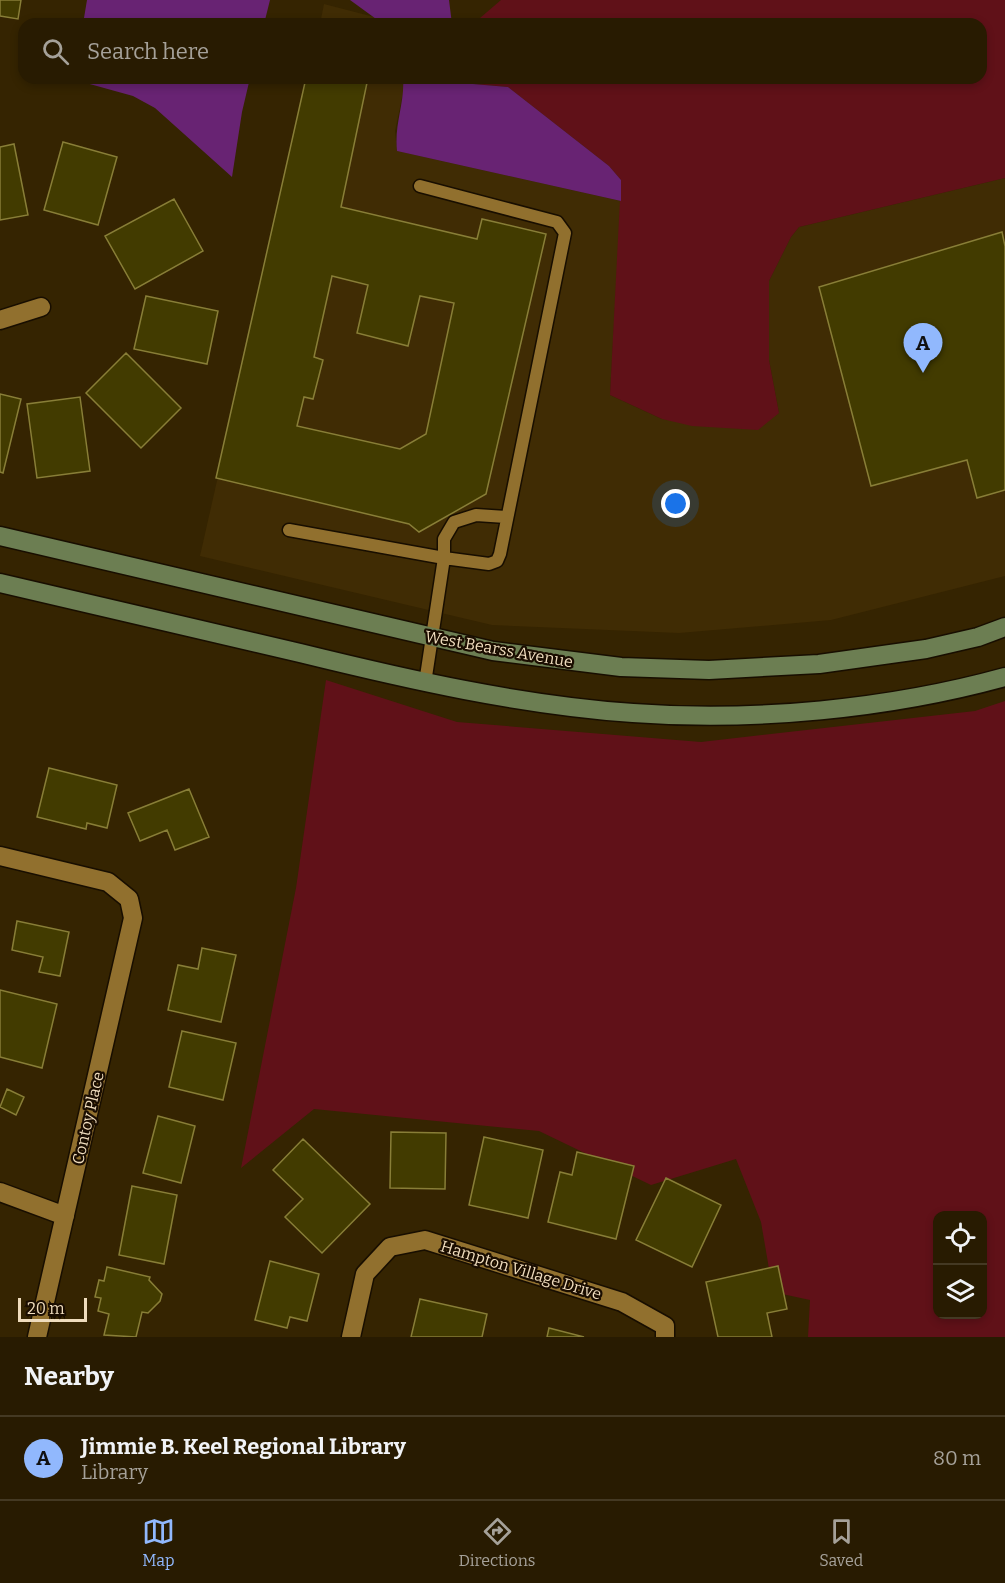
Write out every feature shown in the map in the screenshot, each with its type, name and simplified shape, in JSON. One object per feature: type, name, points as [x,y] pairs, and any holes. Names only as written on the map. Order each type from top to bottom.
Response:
[{"type":"main road","name":"West Bearss Avenue","points":[[0,536],[433,639],[493,651],[580,663],[709,670],[819,664],[926,649],[978,637],[1005,627]]},
{"type":"main road","points":[[0,583],[425,683],[494,697],[584,709],[634,713],[728,715],[863,704],[1001,676]]},
{"type":"street","points":[[0,320],[40,307]]},
{"type":"street","name":"Contoy Place","points":[[0,856],[108,882],[129,899],[134,918],[37,1337]]},
{"type":"street","points":[[0,1192],[65,1216]]},
{"type":"street","name":"Hampton Village Drive","points":[[351,1337],[365,1274],[390,1247],[425,1240],[622,1302],[664,1326],[665,1337]]},
{"type":"lane","points":[[289,530],[489,564],[496,561],[500,554],[565,233],[557,222],[420,186]]},
{"type":"lane","points":[[425,683],[433,639],[446,532],[454,522],[476,515],[506,517]]},
{"type":"shaded area","points":[[87,0],[270,0],[266,18],[84,18]]},
{"type":"shaded area","points":[[350,0],[449,0],[451,18],[375,18]]},
{"type":"shaded area","points":[[501,0],[1005,0],[1005,178],[799,227],[791,237],[769,281],[769,360],[779,413],[758,430],[692,426],[662,419],[610,395],[621,180],[609,166],[508,87],[473,84],[987,84],[987,18],[480,18]]},
{"type":"shaded area","points":[[324,4],[378,18],[321,18]]},
{"type":"shaded area","points":[[90,84],[249,84],[232,177],[155,108],[133,96]]},
{"type":"shaded area","points":[[307,84],[404,84],[395,131],[397,151],[621,201],[610,395],[662,419],[779,413],[769,360],[769,281],[791,237],[799,227],[1005,178],[1005,576],[831,620],[679,633],[492,625],[200,556]]},
{"type":"shaded area","points":[[403,84],[473,84],[508,87],[609,166],[621,180],[621,201],[397,151],[396,141]]},
{"type":"shaded area","points":[[326,680],[457,722],[701,742],[975,711],[1005,701],[1005,1337],[808,1337],[810,1300],[773,1292],[761,1222],[736,1159],[651,1185],[539,1131],[314,1109],[241,1168],[296,888]]},
{"type":"building","points":[[0,0],[21,0],[18,19],[0,16]]},
{"type":"building","points":[[305,84],[367,84],[341,207],[477,239],[482,219],[546,234],[486,494],[419,532],[409,524],[216,478]],"holes":[[[332,276],[368,285],[357,333],[408,346],[420,296],[454,303],[426,434],[400,449],[297,426],[304,397],[313,399],[323,360],[314,357]]]},
{"type":"building","points":[[63,142],[117,157],[98,225],[44,210]]},
{"type":"building","points":[[14,144],[28,215],[0,220],[0,147]]},
{"type":"building","points":[[174,199],[203,251],[135,289],[105,236]]},
{"type":"building","points":[[1002,232],[1005,246],[1005,490],[977,498],[967,460],[871,486],[819,287]]},
{"type":"building","points":[[146,296],[218,311],[207,364],[134,349]]},
{"type":"building","points":[[126,353],[181,408],[141,448],[86,393]]},
{"type":"building","points":[[0,394],[21,399],[3,473],[0,472]]},
{"type":"building","points":[[80,397],[90,471],[37,478],[27,404]]},
{"type":"building","points":[[49,768],[117,785],[107,828],[87,823],[86,829],[37,817]]},
{"type":"building","points":[[189,789],[209,837],[175,850],[167,830],[140,841],[128,813]]},
{"type":"building","points":[[17,921],[69,932],[60,976],[39,972],[43,957],[12,950]]},
{"type":"building","points":[[202,948],[236,955],[221,1022],[168,1010],[178,965],[198,969]]},
{"type":"building","points":[[0,990],[57,1004],[42,1068],[0,1057]]},
{"type":"building","points":[[182,1031],[236,1043],[223,1100],[169,1087]]},
{"type":"building","points":[[7,1089],[24,1097],[16,1115],[0,1107]]},
{"type":"building","points":[[158,1116],[195,1126],[181,1183],[143,1173]]},
{"type":"building","points":[[391,1132],[446,1133],[445,1189],[390,1188]]},
{"type":"building","points":[[484,1137],[543,1150],[528,1218],[469,1205]]},
{"type":"building","points":[[303,1139],[370,1204],[322,1253],[285,1217],[303,1199],[273,1170]]},
{"type":"building","points":[[577,1152],[634,1166],[616,1239],[548,1222],[560,1172],[572,1175]]},
{"type":"building","points":[[666,1178],[721,1205],[692,1267],[636,1240]]},
{"type":"building","points":[[132,1186],[177,1195],[164,1264],[119,1255]]},
{"type":"building","points":[[270,1261],[319,1274],[307,1321],[290,1317],[287,1328],[255,1320]]},
{"type":"building","points":[[778,1266],[787,1309],[767,1313],[772,1337],[718,1337],[706,1282]]},
{"type":"building","points":[[107,1267],[150,1277],[149,1280],[162,1294],[160,1301],[148,1313],[142,1312],[136,1337],[104,1335],[109,1314],[98,1311],[101,1298],[95,1297],[99,1280],[104,1281]]},
{"type":"building","points":[[420,1299],[487,1314],[482,1337],[411,1337]]},
{"type":"building","points":[[549,1328],[584,1337],[547,1337]]},
{"type":"place","name":"Jimmie B. Keel Regional Library","points":[[923,373]]}]
